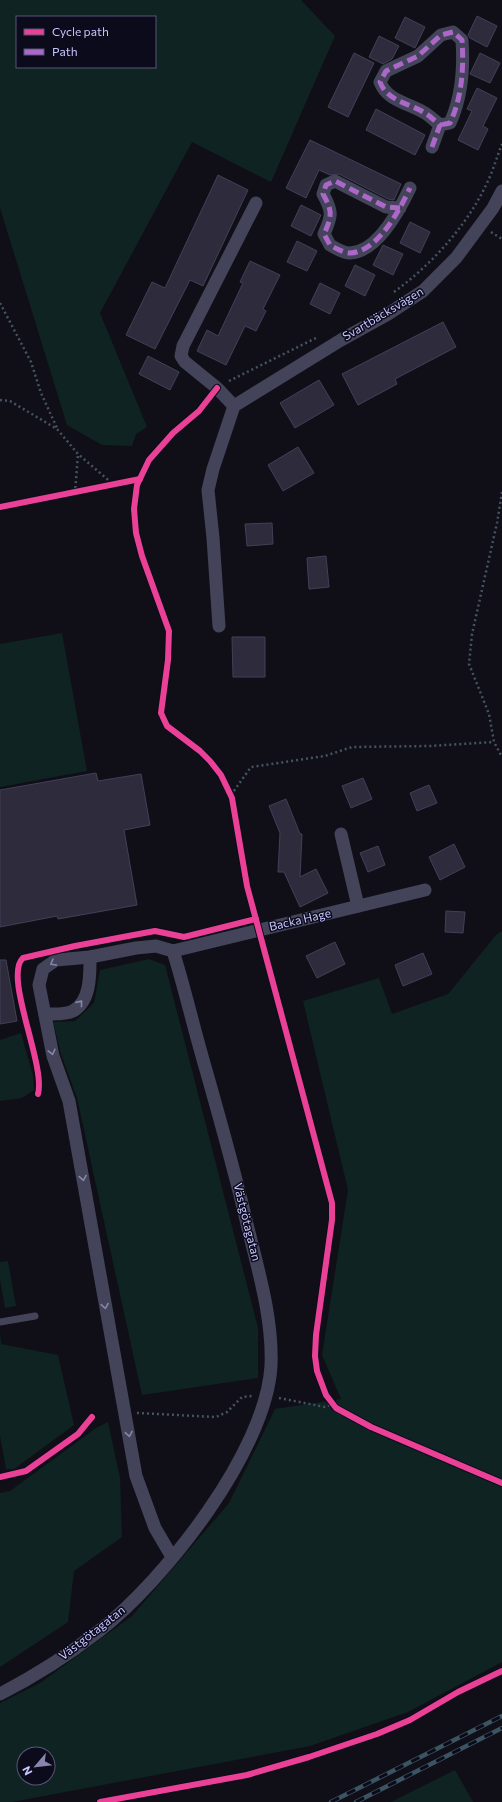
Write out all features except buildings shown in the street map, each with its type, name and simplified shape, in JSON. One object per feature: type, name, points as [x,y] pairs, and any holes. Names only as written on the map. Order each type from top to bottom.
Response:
[{"type":"street","points":[[453,32],[462,40],[464,60],[460,91],[456,109],[450,123],[440,125],[426,113],[397,100],[383,90],[380,82],[386,71],[418,56],[441,35],[453,32]]},
{"type":"street","points":[[432,146],[440,125]]},
{"type":"street","points":[[400,208],[386,207],[335,181],[326,185],[323,194],[330,208],[331,218],[324,234],[330,245],[350,253],[366,248],[387,230],[400,208],[410,188]]},
{"type":"street","name":"Svartbäcksvägen","points":[[234,406],[341,340],[388,314],[423,291],[456,258],[479,228],[502,190]]},
{"type":"street","points":[[219,626],[208,490],[213,469],[234,406],[217,388],[185,362],[180,356],[182,346],[256,203]]},
{"type":"street","points":[[341,834],[358,906]]},
{"type":"street","name":"Backa Hage","points":[[173,951],[425,890]]},
{"type":"street","points":[[172,1557],[155,1528],[136,1476],[68,1100],[53,1056],[39,985],[43,970],[56,960],[90,957],[156,946],[173,951]]},
{"type":"street","name":"Västgötagatan","points":[[0,1694],[44,1670],[100,1630],[134,1600],[204,1518],[244,1452],[265,1397],[271,1367],[270,1331],[264,1296],[240,1193],[173,951]]},
{"type":"street","points":[[45,1014],[63,1014],[73,1011],[81,1004],[88,991],[90,957]]},
{"type":"lane","points":[[0,1322],[34,1316]]},
{"type":"path","points":[[392,294],[416,276],[446,245],[477,200],[491,174],[502,144]]},
{"type":"path","points":[[0,303],[31,362],[41,393],[57,429],[78,454],[114,485]]},
{"type":"path","points":[[217,388],[240,374],[322,335]]},
{"type":"path","points":[[0,400],[10,401],[57,429]]},
{"type":"path","points":[[68,494],[78,492],[78,454]]},
{"type":"path","points":[[502,492],[497,523],[472,634],[469,664],[489,714],[494,742],[502,757]]},
{"type":"path","points":[[231,795],[251,767],[325,756],[352,747],[430,746],[494,742]]},
{"type":"path","points":[[228,787],[234,802]]},
{"type":"path","points":[[124,1412],[216,1417],[228,1412],[242,1397],[265,1397],[325,1407],[335,1406]]},
{"type":"path","points":[[329,1399],[335,1406]]},
{"type":"green space","points":[[0,0],[301,0],[335,36],[271,182],[192,142],[100,313],[147,427],[136,434],[132,446],[102,445],[67,425],[0,208]]},
{"type":"green space","points":[[62,633],[87,771],[0,787],[0,644]]},
{"type":"green space","points":[[502,931],[502,1662],[408,1712],[310,1746],[12,1802],[0,1802],[0,1703],[40,1683],[132,1616],[229,1503],[275,1409],[341,1399],[322,1355],[348,1190],[303,1001],[379,978],[392,1014],[448,994],[496,935]]},
{"type":"green space","points":[[149,959],[165,965],[258,1328],[258,1378],[142,1395],[77,1098],[61,1054],[53,1022],[75,1021],[94,1003],[100,970]]},
{"type":"green space","points":[[21,1033],[33,1076],[34,1090],[22,1098],[0,1101],[0,1040]]},
{"type":"green space","points":[[8,1261],[16,1306],[5,1308],[0,1280],[0,1262]]},
{"type":"green space","points":[[0,1331],[1,1344],[58,1355],[74,1425],[14,1469],[6,1469],[0,1436]]},
{"type":"green space","points":[[108,1422],[120,1478],[122,1537],[74,1571],[68,1622],[0,1667],[0,1493],[10,1491],[96,1428]]},
{"type":"green space","points":[[455,1770],[473,1802],[391,1802]]},
{"type":"railway","points":[[331,1802],[502,1716]]},
{"type":"railway","points":[[356,1802],[502,1728]]},
{"type":"marked path","points":[[432,147],[440,125],[425,113],[393,98],[383,88],[380,82],[386,71],[418,56],[441,35],[453,32],[462,40],[463,61],[460,93],[450,123],[440,125]]},
{"type":"marked path","points":[[400,208],[386,207],[335,181],[326,185],[323,194],[330,210],[329,223],[324,234],[330,245],[340,250],[350,253],[360,251],[379,238],[387,228],[394,218],[400,207],[410,188]]},
{"type":"cycle path","points":[[217,388],[199,411],[173,433],[149,460],[137,485],[134,509],[136,533],[142,556],[169,631],[168,660],[161,713],[167,726],[200,751],[210,761],[221,775],[232,798],[247,886],[332,1203],[332,1220],[316,1335],[315,1356],[317,1371],[326,1395],[336,1408],[371,1427],[502,1483]]},
{"type":"cycle path","points":[[0,507],[140,479]]},
{"type":"cycle path","points":[[38,1094],[39,1081],[36,1063],[18,983],[18,968],[23,958],[75,946],[155,931],[184,937],[256,919]]},
{"type":"cycle path","points":[[0,1477],[26,1471],[78,1434],[92,1417]]},
{"type":"cycle path","points":[[100,1802],[247,1775],[309,1757],[377,1734],[410,1720],[458,1692],[502,1671]]}]
